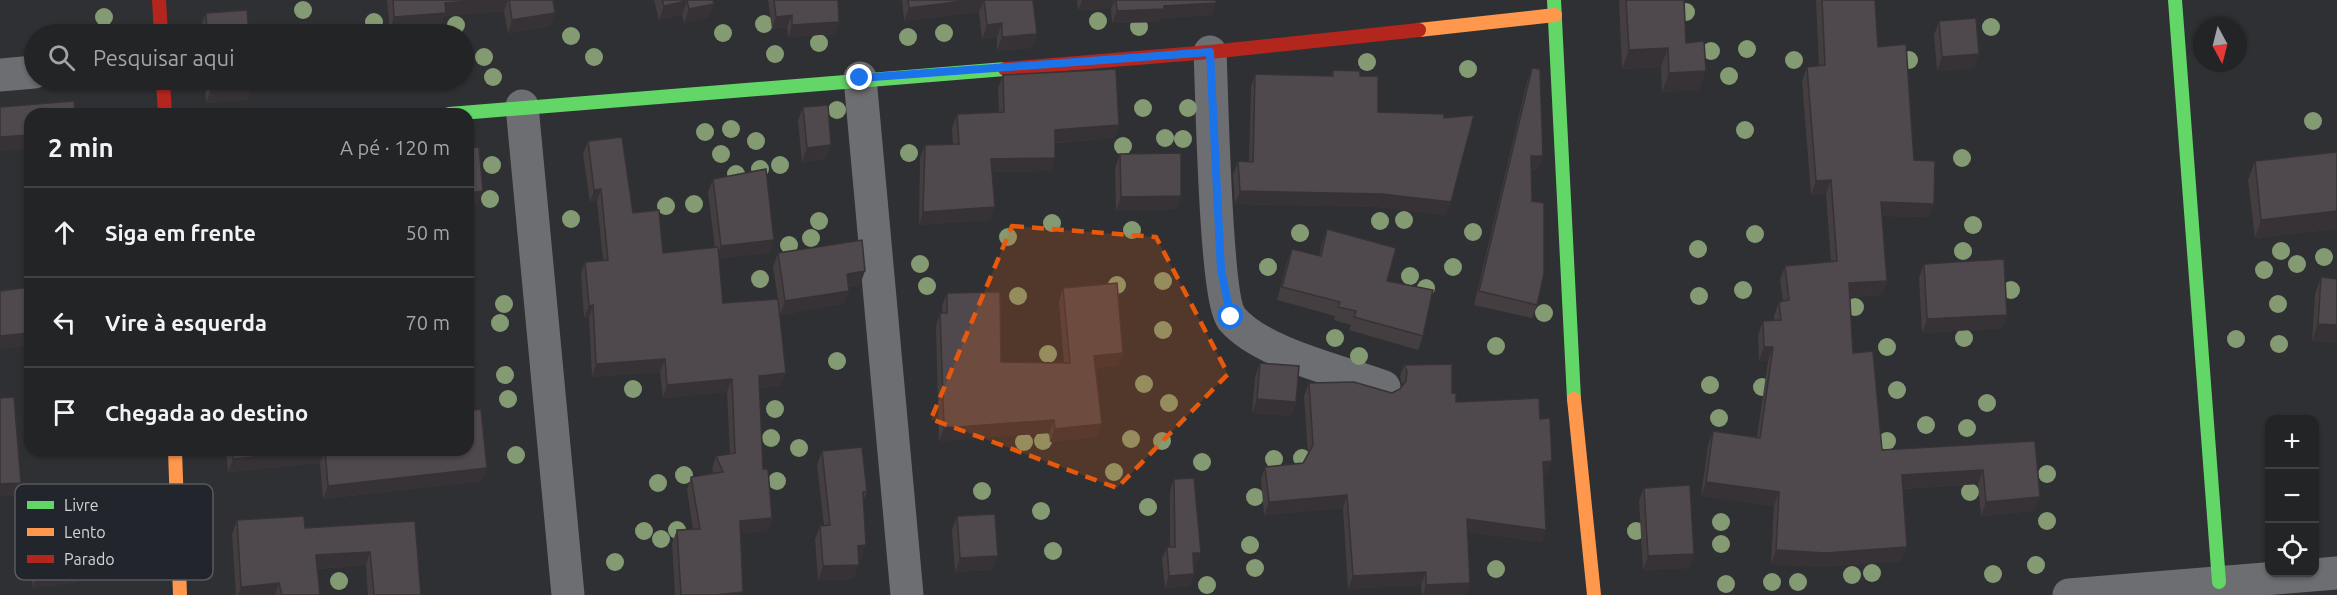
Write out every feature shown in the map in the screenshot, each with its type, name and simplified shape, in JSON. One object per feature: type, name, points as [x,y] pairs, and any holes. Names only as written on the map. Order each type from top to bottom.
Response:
[{"type":"street","points":[[159,0],[160,24]]},
{"type":"street","points":[[1554,0],[1574,401],[1594,595]]},
{"type":"street","points":[[2175,0],[2219,582]]},
{"type":"street","points":[[474,111],[860,78],[1210,52],[1555,15]]},
{"type":"street","points":[[1210,52],[1221,270],[1231,317],[1262,344],[1384,387]]},
{"type":"street","points":[[0,75],[24,73]]},
{"type":"street","points":[[860,78],[908,595]]},
{"type":"street","points":[[164,90],[165,108]]},
{"type":"street","points":[[522,106],[568,595]]},
{"type":"street","points":[[175,456],[176,484]]},
{"type":"street","points":[[179,580],[180,595]]},
{"type":"street","points":[[2069,595],[2219,582],[2332,581]]},
{"type":"highlighted area","points":[[1012,226],[1156,237],[1228,374],[1117,488],[931,419]]},
{"type":"building","points":[[393,0],[485,0],[445,3],[446,13],[394,17]]},
{"type":"building","points":[[509,0],[553,0],[555,13],[512,20]]},
{"type":"building","points":[[662,0],[713,0],[714,4],[689,9],[687,1],[664,6]]},
{"type":"building","points":[[774,0],[838,0],[839,22],[792,25],[792,15],[776,17]]},
{"type":"building","points":[[908,0],[971,0],[909,8]]},
{"type":"building","points":[[984,0],[1033,0],[1037,34],[1002,37],[1002,23],[987,25]]},
{"type":"building","points":[[1116,0],[1216,0],[1216,3],[1117,11]]},
{"type":"building","points":[[1626,0],[1684,0],[1686,43],[1704,41],[1706,71],[1669,73],[1668,48],[1629,50]]},
{"type":"building","points":[[1822,0],[1875,0],[1878,47],[1906,44],[1914,160],[1935,161],[1934,204],[1881,202],[1887,281],[1849,283],[1853,353],[1873,351],[1882,450],[2035,441],[2040,497],[1986,502],[1983,470],[1902,475],[1907,547],[1825,553],[1776,550],[1779,492],[1706,482],[1713,431],[1760,438],[1773,347],[1764,347],[1763,321],[1781,320],[1779,302],[1789,300],[1785,266],[1837,261],[1831,180],[1816,181],[1807,67],[1825,65]]},
{"type":"building","points":[[247,10],[248,24],[207,24],[206,13]]},
{"type":"building","points":[[1976,18],[1979,54],[1942,57],[1939,21]]},
{"type":"building","points":[[1532,68],[1540,69],[1543,156],[1531,156],[1532,201],[1544,203],[1544,274],[1537,305],[1479,291]]},
{"type":"building","points":[[1116,69],[1119,125],[1055,130],[1055,158],[991,159],[995,207],[923,212],[925,145],[959,144],[957,114],[1004,112],[1003,75]]},
{"type":"building","points":[[1333,70],[1360,71],[1360,76],[1378,76],[1378,112],[1444,114],[1444,118],[1474,115],[1451,202],[1382,194],[1240,191],[1238,161],[1253,162],[1255,74],[1333,76]]},
{"type":"building","points":[[74,101],[75,108],[24,108],[24,135],[0,137],[0,107]]},
{"type":"building","points":[[828,105],[831,145],[807,148],[803,107]]},
{"type":"building","points":[[622,137],[633,213],[659,210],[663,253],[718,247],[723,303],[778,299],[786,373],[759,376],[763,469],[768,469],[772,518],[740,521],[743,592],[681,595],[677,530],[700,529],[691,477],[723,472],[716,456],[735,453],[732,379],[667,385],[665,359],[596,364],[593,305],[589,306],[585,262],[608,260],[601,189],[594,190],[588,141]]},
{"type":"building","points":[[474,147],[479,147],[483,191],[474,192]]},
{"type":"building","points":[[2337,152],[2337,211],[2261,220],[2255,161]]},
{"type":"building","points":[[1181,153],[1181,196],[1121,197],[1120,154]]},
{"type":"building","points":[[766,169],[774,240],[721,246],[713,179]]},
{"type":"building","points":[[1327,229],[1396,248],[1387,281],[1433,290],[1423,336],[1354,317],[1356,311],[1338,307],[1340,302],[1282,287],[1292,249],[1321,256]]},
{"type":"building","points":[[862,240],[865,271],[847,274],[849,291],[785,301],[778,253]]},
{"type":"building","points":[[2004,259],[2007,315],[1927,319],[1924,264]]},
{"type":"building","points":[[2321,277],[2337,279],[2337,325],[2318,324]]},
{"type":"building","points":[[1117,283],[1123,353],[1094,356],[1102,424],[1055,429],[1054,420],[944,428],[940,313],[947,313],[947,293],[1000,292],[1001,362],[1070,363],[1063,288]]},
{"type":"building","points":[[24,288],[24,334],[0,336],[0,291]]},
{"type":"building","points":[[1260,363],[1299,366],[1296,402],[1257,399]]},
{"type":"building","points":[[1452,364],[1452,393],[1456,393],[1456,402],[1539,398],[1540,419],[1550,418],[1552,461],[1543,462],[1546,530],[1467,519],[1470,583],[1426,585],[1426,572],[1353,576],[1347,495],[1269,502],[1265,467],[1303,463],[1313,445],[1309,383],[1354,382],[1392,393],[1400,389],[1406,381],[1407,371],[1404,365]]},
{"type":"building","points":[[14,397],[21,483],[0,484],[0,398]]},
{"type":"building","points":[[481,409],[487,468],[328,486],[326,456],[474,456],[474,410]]},
{"type":"building","points":[[862,447],[867,491],[863,492],[866,545],[858,546],[859,565],[823,566],[820,526],[830,525],[822,451]]},
{"type":"building","points":[[233,456],[263,456],[233,459]]},
{"type":"building","points":[[1194,478],[1201,553],[1193,553],[1194,574],[1169,576],[1167,547],[1175,547],[1174,479]]},
{"type":"building","points":[[1690,485],[1694,554],[1648,556],[1644,488]]},
{"type":"building","points":[[995,514],[998,556],[960,558],[957,516]]},
{"type":"building","points":[[304,516],[305,528],[415,521],[421,595],[374,595],[370,552],[316,555],[320,595],[282,595],[279,583],[241,587],[237,520]]},
{"type":"traffic: fast","points":[[1554,0],[1574,399]]},
{"type":"traffic: fast","points":[[2175,0],[2219,582]]},
{"type":"traffic: fast","points":[[474,112],[1005,69]]},
{"type":"traffic: slow","points":[[1419,30],[1555,15]]},
{"type":"traffic: slow","points":[[1574,399],[1594,595]]},
{"type":"traffic: slow","points":[[175,456],[176,484]]},
{"type":"traffic: slow","points":[[179,580],[180,595]]},
{"type":"traffic: jam","points":[[159,0],[160,24]]},
{"type":"traffic: jam","points":[[1005,69],[1210,52],[1419,30]]},
{"type":"traffic: jam","points":[[164,90],[165,108]]},
{"type":"route","points":[[860,78],[1210,52],[1221,270],[1231,317]]}]
